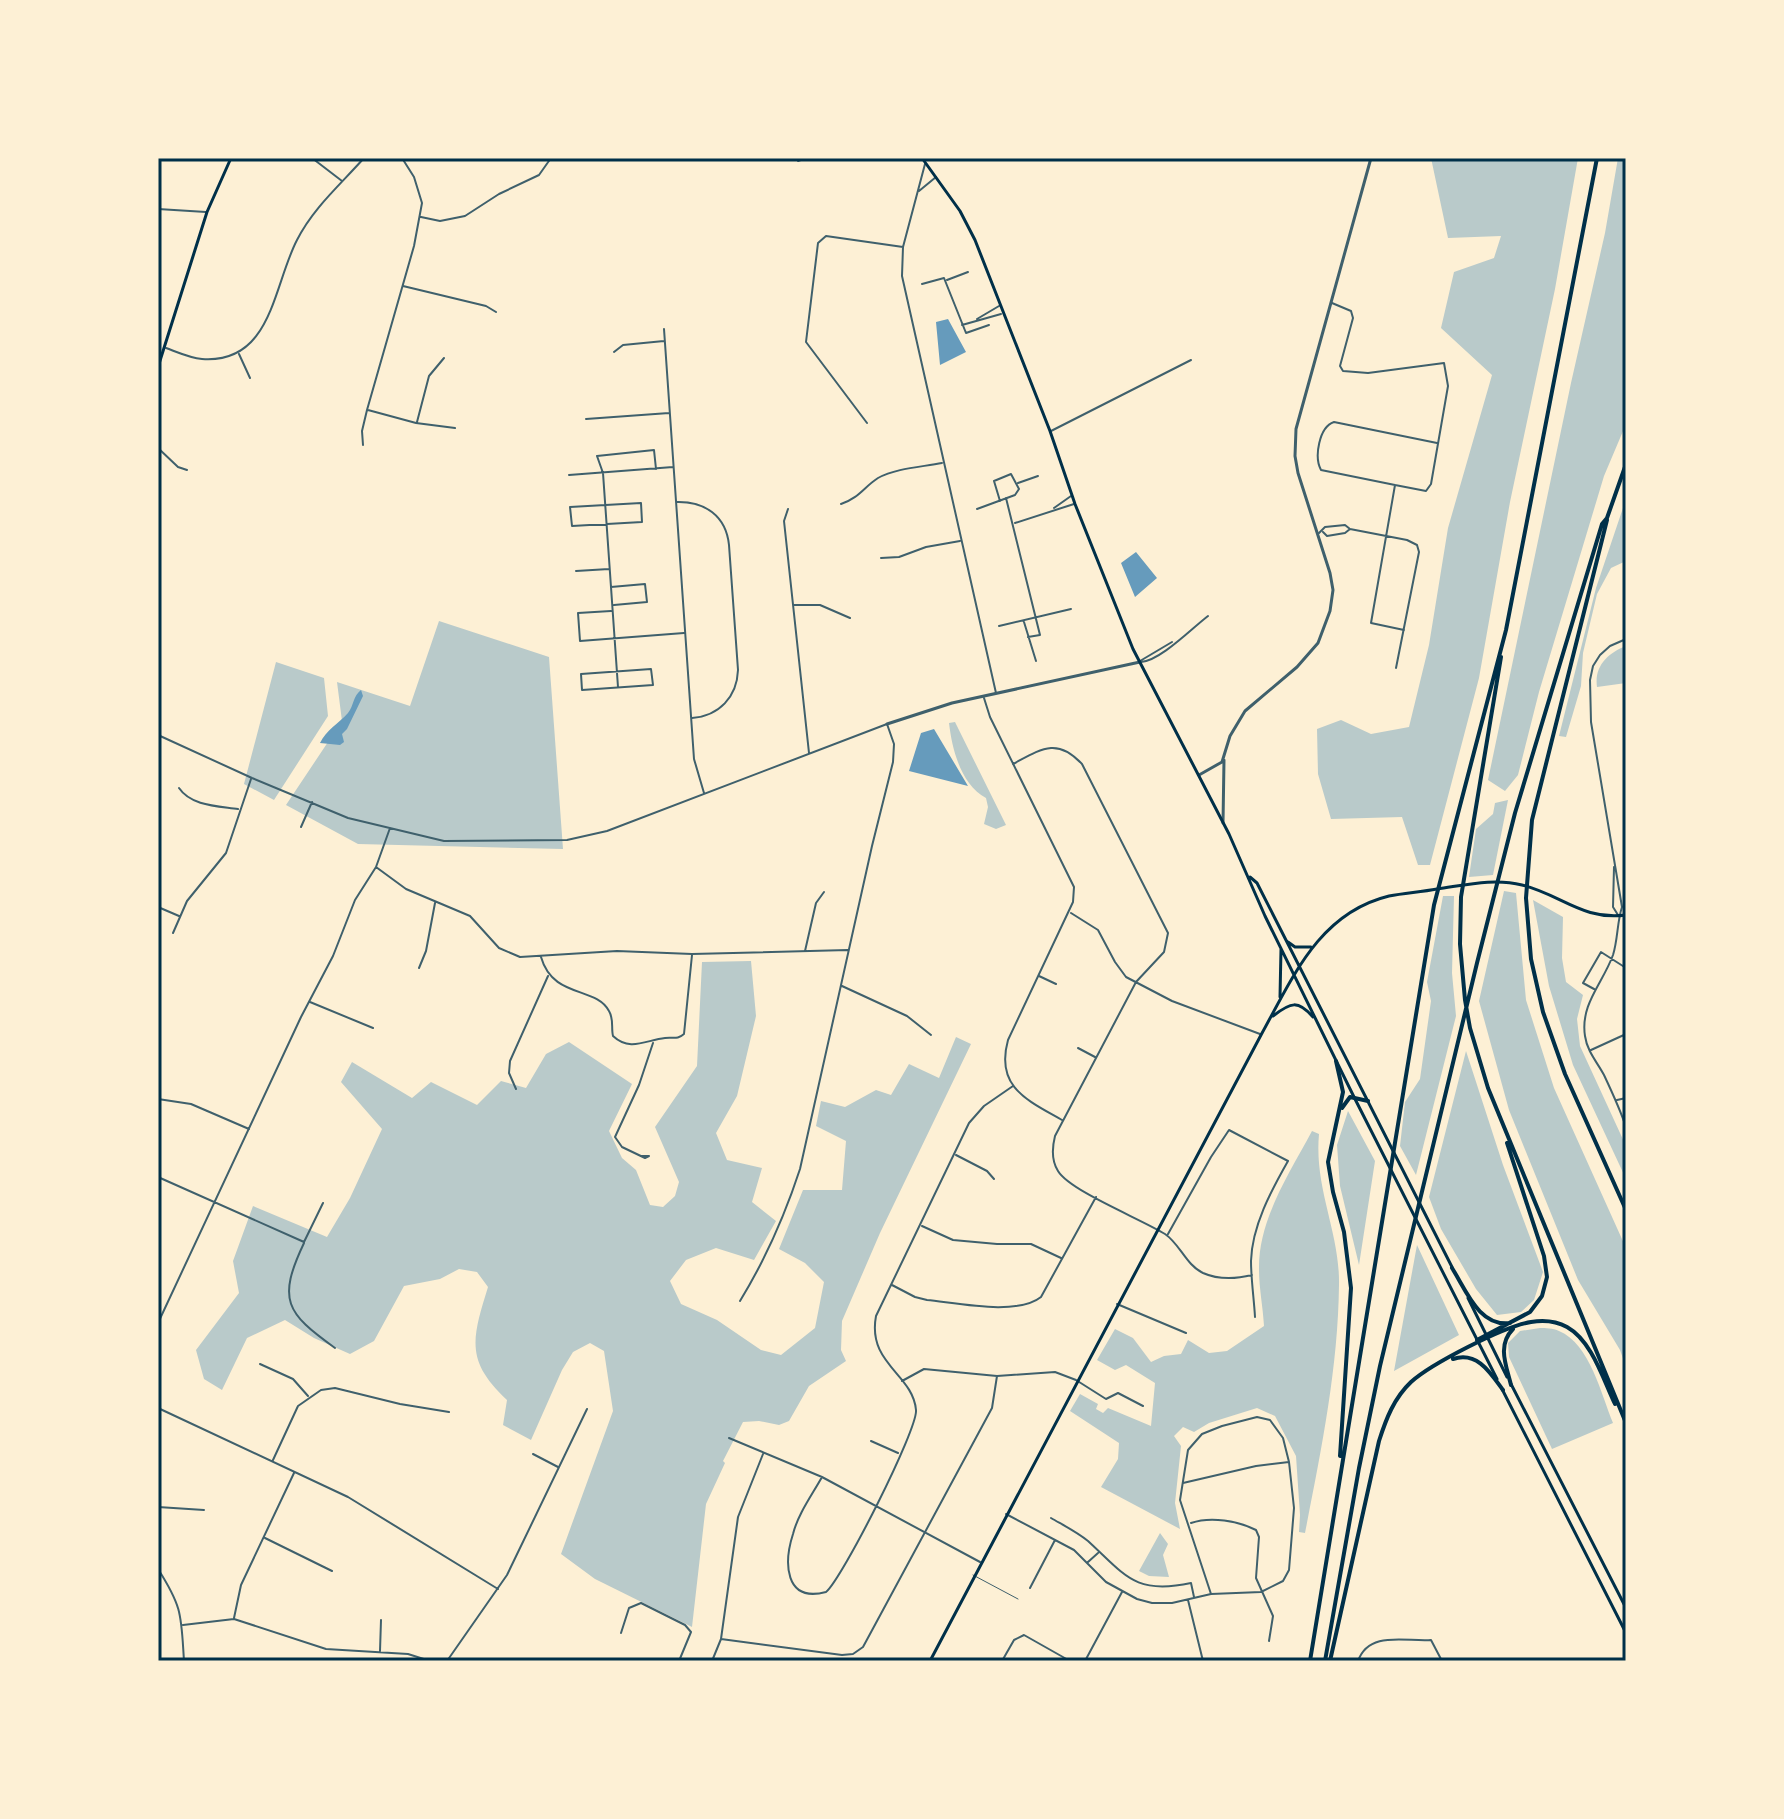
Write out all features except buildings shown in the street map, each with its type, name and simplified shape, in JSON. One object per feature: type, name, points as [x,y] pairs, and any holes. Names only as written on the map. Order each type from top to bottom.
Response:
[{"type":"highway","points":[[1597,158],[1506,630],[1464,873],[1460,944],[1465,1000],[1481,1070],[1626,1425]]},
{"type":"highway","points":[[1626,464],[1607,518],[1538,793],[1532,820],[1526,898],[1531,959],[1543,1012],[1565,1074],[1626,1209]]},
{"type":"highway","points":[[1328,1661],[1359,1468],[1425,1176],[1501,865],[1602,524],[1607,518]]},
{"type":"highway","points":[[1310,1661],[1434,905],[1506,630]]},
{"type":"highway","points":[[1336,1061],[1343,1092],[1341,1110]]},
{"type":"highway","points":[[1337,1486],[1351,1288],[1344,1232],[1328,1162],[1331,1138],[1347,1100],[1354,1097],[1368,1101]]},
{"type":"highway","points":[[1500,1118],[1547,1268],[1542,1296],[1507,1335],[1503,1344],[1511,1385]]},
{"type":"highway","points":[[1452,1268],[1484,1317],[1500,1324],[1521,1321],[1557,1323],[1577,1334],[1591,1354],[1626,1425]]},
{"type":"highway","points":[[1328,1661],[1384,1425],[1393,1405],[1405,1388],[1424,1372],[1521,1321]]},
{"type":"highway","points":[[1439,1364],[1462,1356],[1478,1360],[1503,1390]]},
{"type":"main road","points":[[158,367],[207,212],[231,158]]},
{"type":"main road","points":[[924,160],[960,211],[975,240],[1050,431],[1075,504],[1140,662],[1250,877],[1251,885],[1354,1097],[1626,1633]]},
{"type":"main road","points":[[1250,877],[1257,883],[1626,1608]]},
{"type":"main road","points":[[930,1661],[1198,1151],[1311,947],[1340,918],[1363,905],[1388,897],[1481,882],[1519,884],[1579,910],[1626,915]]},
{"type":"main road","points":[[1285,940],[1295,947],[1311,947]]},
{"type":"main road","points":[[1279,1001],[1281,948]]},
{"type":"main road","points":[[1270,1018],[1284,1007],[1296,1004],[1305,1007],[1316,1021]]},
{"type":"street","points":[[312,158],[343,181]]},
{"type":"street","points":[[165,348],[204,359],[239,352],[254,341],[266,323],[298,238],[318,207],[364,158]]},
{"type":"street","points":[[363,445],[362,431],[367,410],[422,203],[408,165],[402,158]]},
{"type":"street","points":[[420,217],[440,221],[458,220],[499,194],[539,175],[551,158]]},
{"type":"street","points":[[798,161],[806,158]]},
{"type":"street","points":[[1223,823],[1224,757],[1230,736],[1245,711],[1309,656],[1324,631],[1330,611],[1333,590],[1330,573],[1320,533],[1298,473],[1295,436],[1371,158]]},
{"type":"street","points":[[924,160],[903,247],[902,276],[996,694]]},
{"type":"street","points":[[918,191],[936,176]]},
{"type":"street","points":[[158,209],[207,212]]},
{"type":"street","points":[[867,423],[806,342],[818,243],[826,236],[903,247]]},
{"type":"street","points":[[922,284],[968,272]]},
{"type":"street","points":[[944,279],[966,333],[989,325]]},
{"type":"street","points":[[402,286],[486,306],[496,312]]},
{"type":"street","points":[[1331,302],[1351,311],[1353,318],[1340,366],[1343,371],[1368,373],[1444,363],[1448,386],[1439,443],[1429,489],[1419,491],[1321,470],[1317,458],[1324,429],[1334,422],[1439,443]]},
{"type":"street","points":[[962,325],[1000,305]]},
{"type":"street","points":[[976,319],[1003,313]]},
{"type":"street","points":[[664,329],[694,759],[704,794]]},
{"type":"street","points":[[614,352],[623,345],[665,341]]},
{"type":"street","points":[[239,352],[250,378]]},
{"type":"street","points":[[416,423],[429,376],[444,358]]},
{"type":"street","points":[[1050,431],[1191,360]]},
{"type":"street","points":[[367,410],[416,423],[455,428]]},
{"type":"street","points":[[586,419],[670,413]]},
{"type":"street","points":[[158,448],[178,467],[187,470]]},
{"type":"street","points":[[618,687],[606,505],[603,473],[597,456],[654,450],[656,469]]},
{"type":"street","points":[[841,504],[854,500],[886,474],[943,463]]},
{"type":"street","points":[[569,475],[674,467]]},
{"type":"street","points":[[977,509],[1000,501],[1018,492],[1011,474],[995,479],[993,483],[1000,501]]},
{"type":"street","points":[[1017,483],[1038,476]]},
{"type":"street","points":[[1395,485],[1371,623],[1404,630]]},
{"type":"street","points":[[1014,523],[1053,509],[1072,495]]},
{"type":"street","points":[[1006,498],[1040,635],[1028,637]]},
{"type":"street","points":[[676,502],[690,502],[708,509],[726,530],[737,658],[738,677],[730,698],[710,715],[691,718]]},
{"type":"street","points":[[641,503],[642,522],[572,526],[570,507],[606,505],[641,503]]},
{"type":"street","points":[[1053,509],[1075,504]]},
{"type":"street","points":[[788,509],[784,521],[809,754]]},
{"type":"street","points":[[1320,533],[1325,527],[1345,525],[1350,529],[1417,545],[1419,552],[1396,668]]},
{"type":"street","points":[[1320,533],[1327,536],[1350,529]]},
{"type":"street","points":[[881,558],[899,557],[919,549],[961,540]]},
{"type":"street","points":[[576,571],[610,569]]},
{"type":"street","points":[[611,587],[645,584],[647,602],[613,605]]},
{"type":"street","points":[[793,605],[820,605],[850,618]]},
{"type":"street","points":[[999,626],[1071,609]]},
{"type":"street","points":[[613,610],[578,613],[580,641],[685,633]]},
{"type":"street","points":[[158,735],[348,818],[457,842],[567,840],[607,831],[943,705],[1140,662],[1173,643],[1208,616]]},
{"type":"street","points":[[1023,620],[1036,661]]},
{"type":"street","points":[[1626,639],[1610,646],[1600,655],[1593,666],[1590,680],[1591,722],[1622,907],[1612,958],[1588,1005],[1585,1034],[1590,1051],[1626,1124]]},
{"type":"street","points":[[651,669],[653,685],[582,690],[581,674],[617,672],[651,669]]},
{"type":"street","points":[[984,697],[990,717],[1071,879],[1074,895],[1005,1049],[1005,1068],[1013,1086],[1030,1101],[1063,1120]]},
{"type":"street","points":[[740,1301],[759,1270],[800,1169],[893,762],[894,744],[887,724]]},
{"type":"street","points":[[1013,764],[1041,749],[1055,748],[1070,752],[1082,764],[1168,933],[1165,951],[1136,982],[1063,1120],[1052,1146],[1053,1160],[1064,1179],[1167,1236],[1192,1266],[1203,1273],[1229,1279],[1252,1275]]},
{"type":"street","points":[[1199,775],[1219,764],[1224,757]]},
{"type":"street","points":[[173,933],[192,894],[226,853],[252,778]]},
{"type":"street","points":[[179,788],[196,801],[239,810]]},
{"type":"street","points":[[301,827],[312,801]]},
{"type":"street","points":[[158,1323],[333,956],[355,900],[376,867],[391,827]]},
{"type":"street","points":[[1614,865],[1613,907],[1619,916]]},
{"type":"street","points":[[376,867],[406,889],[470,916],[505,952],[520,957],[617,951],[692,954],[849,949]]},
{"type":"street","points":[[804,952],[816,903],[824,892]]},
{"type":"street","points":[[419,968],[426,951],[436,902]]},
{"type":"street","points":[[158,907],[180,916]]},
{"type":"street","points":[[1069,912],[1098,930],[1120,970],[1136,982],[1172,1001],[1261,1035]]},
{"type":"street","points":[[1594,989],[1583,983],[1601,952],[1626,968]]},
{"type":"street","points":[[541,955],[549,975],[567,988],[605,1005],[611,1013],[612,1032],[619,1041],[631,1045],[662,1038],[680,1038],[685,1031],[692,954]]},
{"type":"street","points":[[516,1089],[509,1073],[510,1061],[549,975]]},
{"type":"street","points":[[1038,975],[1056,984]]},
{"type":"street","points":[[840,985],[907,1016],[931,1035]]},
{"type":"street","points":[[309,1002],[373,1028]]},
{"type":"street","points":[[1590,1051],[1626,1034]]},
{"type":"street","points":[[642,1156],[622,1147],[615,1137],[639,1085],[653,1042]]},
{"type":"street","points":[[1078,1048],[1096,1057]]},
{"type":"street","points":[[822,1477],[792,1538],[788,1576],[801,1591],[818,1594],[833,1586],[914,1425],[916,1412],[911,1397],[881,1353],[875,1335],[876,1316],[975,1115],[1013,1086]]},
{"type":"street","points":[[1616,1100],[1626,1098]]},
{"type":"street","points":[[158,1099],[191,1104],[250,1130]]},
{"type":"street","points":[[1167,1236],[1229,1130],[1288,1161],[1259,1223],[1251,1260],[1255,1317]]},
{"type":"street","points":[[1198,1151],[1211,1157]]},
{"type":"street","points":[[955,1155],[987,1171],[994,1179]]},
{"type":"street","points":[[158,1177],[304,1242]]},
{"type":"street","points":[[891,1285],[927,1300],[1000,1307],[1025,1305],[1041,1297],[1096,1197]]},
{"type":"street","points":[[323,1203],[290,1271],[288,1295],[295,1313],[305,1326],[335,1348]]},
{"type":"street","points":[[920,1226],[953,1240],[1031,1244],[1062,1259]]},
{"type":"street","points":[[1117,1304],[1186,1333]]},
{"type":"street","points":[[260,1364],[293,1379],[309,1397]]},
{"type":"street","points":[[901,1382],[924,1369],[997,1376],[1055,1372],[1076,1380],[1106,1399],[1118,1393],[1143,1406]]},
{"type":"street","points":[[721,1639],[833,1654],[853,1654],[863,1647],[992,1408],[997,1376]]},
{"type":"street","points":[[273,1461],[298,1406],[321,1390],[335,1388],[449,1412]]},
{"type":"street","points":[[158,1408],[348,1497],[498,1589]]},
{"type":"street","points":[[447,1661],[498,1589],[587,1409]]},
{"type":"street","points":[[1006,1514],[1074,1550],[1106,1582],[1122,1592],[1152,1603],[1211,1594],[1261,1592],[1283,1581],[1289,1570],[1294,1508],[1283,1438],[1270,1420],[1257,1417],[1202,1434],[1188,1450],[1180,1500],[1211,1594]]},
{"type":"street","points":[[729,1438],[822,1477],[980,1562]]},
{"type":"street","points":[[871,1441],[899,1454]]},
{"type":"street","points":[[712,1661],[721,1639],[738,1517],[763,1452]]},
{"type":"street","points":[[533,1454],[559,1467]]},
{"type":"street","points":[[1182,1484],[1256,1466],[1289,1462]]},
{"type":"street","points":[[234,1619],[237,1595],[295,1472]]},
{"type":"street","points":[[158,1507],[204,1510]]},
{"type":"street","points":[[1051,1518],[1084,1538],[1115,1570],[1130,1580],[1163,1587],[1191,1583],[1194,1597]]},
{"type":"street","points":[[1190,1523],[1205,1518],[1246,1525],[1256,1530],[1259,1537],[1256,1578],[1273,1616],[1269,1641]]},
{"type":"street","points":[[264,1537],[332,1571]]},
{"type":"street","points":[[1030,1588],[1055,1540]]},
{"type":"street","points":[[1087,1563],[1098,1552]]},
{"type":"street","points":[[158,1569],[175,1597],[183,1625],[184,1661]]},
{"type":"street","points":[[1085,1661],[1122,1592]]},
{"type":"street","points":[[1188,1599],[1203,1661]]},
{"type":"street","points":[[621,1633],[629,1608],[641,1603],[685,1625],[691,1632],[679,1661]]},
{"type":"street","points":[[183,1625],[234,1619],[326,1649],[408,1654],[430,1661]]},
{"type":"street","points":[[380,1653],[381,1620]]},
{"type":"street","points":[[1002,1661],[1014,1640],[1024,1635],[1070,1661]]},
{"type":"street","points":[[1358,1661],[1366,1648],[1377,1641],[1431,1640],[1442,1661]]},
{"type":"lane","points":[[973,1575],[1018,1599]]},
{"type":"shaded area","points":[[1431,158],[1578,158],[1555,289],[1510,502],[1479,678],[1430,865],[1418,865],[1402,817],[1331,819],[1318,774],[1317,729],[1341,720],[1371,734],[1409,727],[1429,645],[1448,528],[1492,375],[1441,328],[1454,272],[1494,258],[1501,236],[1448,238]]},
{"type":"shaded area","points":[[1618,158],[1626,158],[1626,424],[1604,476],[1539,692],[1518,775],[1505,791],[1488,780],[1605,233]]},
{"type":"shaded area","points":[[1626,499],[1626,561],[1611,568],[1597,594],[1583,653],[1581,686],[1566,737],[1559,736],[1596,588]]},
{"type":"shaded area","points":[[439,621],[549,657],[563,849],[358,844],[286,805],[342,721],[337,682],[410,706]]},
{"type":"shaded area","points":[[1626,646],[1626,683],[1597,687],[1598,673],[1604,661]]},
{"type":"shaded area","points":[[276,662],[324,678],[328,716],[274,800],[244,784]]},
{"type":"shaded area","points":[[955,722],[1006,825],[996,829],[984,824],[988,807],[986,798],[970,784],[959,765],[949,723]]},
{"type":"shaded area","points":[[1508,800],[1493,875],[1469,877],[1476,829],[1493,814],[1495,803]]},
{"type":"shaded area","points":[[1504,891],[1516,893],[1526,1000],[1554,1088],[1626,1248],[1626,1367],[1620,1350],[1578,1280],[1509,1110],[1479,1001]]},
{"type":"shaded area","points":[[1443,896],[1454,896],[1452,973],[1456,1016],[1416,1175],[1400,1146],[1405,1102],[1420,1079],[1431,1001],[1427,982]]},
{"type":"shaded area","points":[[1533,900],[1563,917],[1562,958],[1566,982],[1583,995],[1577,1019],[1580,1046],[1626,1146],[1626,1179],[1573,1065],[1549,986]]},
{"type":"shaded area","points":[[751,961],[756,1016],[737,1096],[716,1133],[727,1160],[762,1168],[752,1202],[776,1221],[754,1260],[716,1248],[686,1260],[670,1281],[681,1304],[717,1320],[761,1350],[781,1355],[815,1328],[824,1282],[805,1263],[779,1249],[803,1190],[842,1190],[846,1141],[816,1126],[821,1101],[845,1107],[876,1090],[891,1095],[909,1064],[939,1078],[956,1037],[971,1044],[880,1233],[842,1321],[841,1350],[846,1361],[809,1386],[789,1421],[779,1425],[743,1422],[723,1461],[725,1463],[706,1504],[692,1627],[595,1579],[561,1554],[613,1411],[604,1351],[590,1343],[573,1352],[531,1440],[503,1425],[507,1400],[493,1386],[478,1361],[476,1335],[488,1287],[477,1272],[459,1269],[440,1279],[404,1286],[374,1341],[350,1354],[314,1338],[285,1320],[247,1338],[222,1390],[204,1379],[196,1350],[239,1293],[233,1261],[253,1206],[327,1237],[350,1198],[382,1129],[341,1082],[352,1062],[412,1098],[431,1082],[477,1105],[501,1081],[526,1088],[546,1054],[569,1042],[632,1084],[609,1131],[622,1158],[636,1170],[650,1205],[663,1207],[675,1196],[679,1182],[655,1127],[697,1066],[702,962]]},
{"type":"shaded area","points":[[1466,1051],[1503,1165],[1543,1272],[1534,1300],[1521,1312],[1497,1315],[1476,1289],[1441,1229],[1429,1197]]},
{"type":"shaded area","points":[[1348,1111],[1375,1161],[1359,1265],[1340,1186],[1337,1145]]},
{"type":"shaded area","points":[[1312,1131],[1319,1134],[1320,1173],[1336,1247],[1339,1285],[1332,1379],[1305,1533],[1299,1532],[1296,1456],[1275,1416],[1257,1408],[1209,1423],[1194,1432],[1183,1427],[1174,1436],[1181,1446],[1175,1503],[1180,1529],[1101,1487],[1118,1459],[1119,1443],[1070,1411],[1080,1394],[1098,1404],[1096,1409],[1103,1413],[1108,1408],[1151,1426],[1155,1383],[1126,1365],[1115,1370],[1097,1360],[1115,1329],[1133,1338],[1151,1362],[1164,1356],[1181,1354],[1188,1340],[1209,1353],[1227,1351],[1264,1326],[1259,1270],[1264,1233],[1276,1198]]},
{"type":"shaded area","points":[[1417,1245],[1459,1335],[1394,1371]]},
{"type":"shaded area","points":[[1540,1328],[1559,1331],[1579,1347],[1593,1371],[1613,1423],[1552,1449],[1509,1357],[1508,1343],[1520,1331]]},
{"type":"shaded area","points":[[1160,1533],[1168,1544],[1163,1555],[1169,1577],[1149,1576],[1139,1571]]},
{"type":"water","points":[[948,319],[966,352],[940,365],[936,322]]},
{"type":"water","points":[[1136,552],[1157,578],[1135,597],[1121,563]]},
{"type":"water","points":[[361,690],[363,696],[342,734],[344,742],[340,745],[320,743],[348,713]]},
{"type":"water","points":[[934,729],[968,786],[909,771],[921,733]]}]
